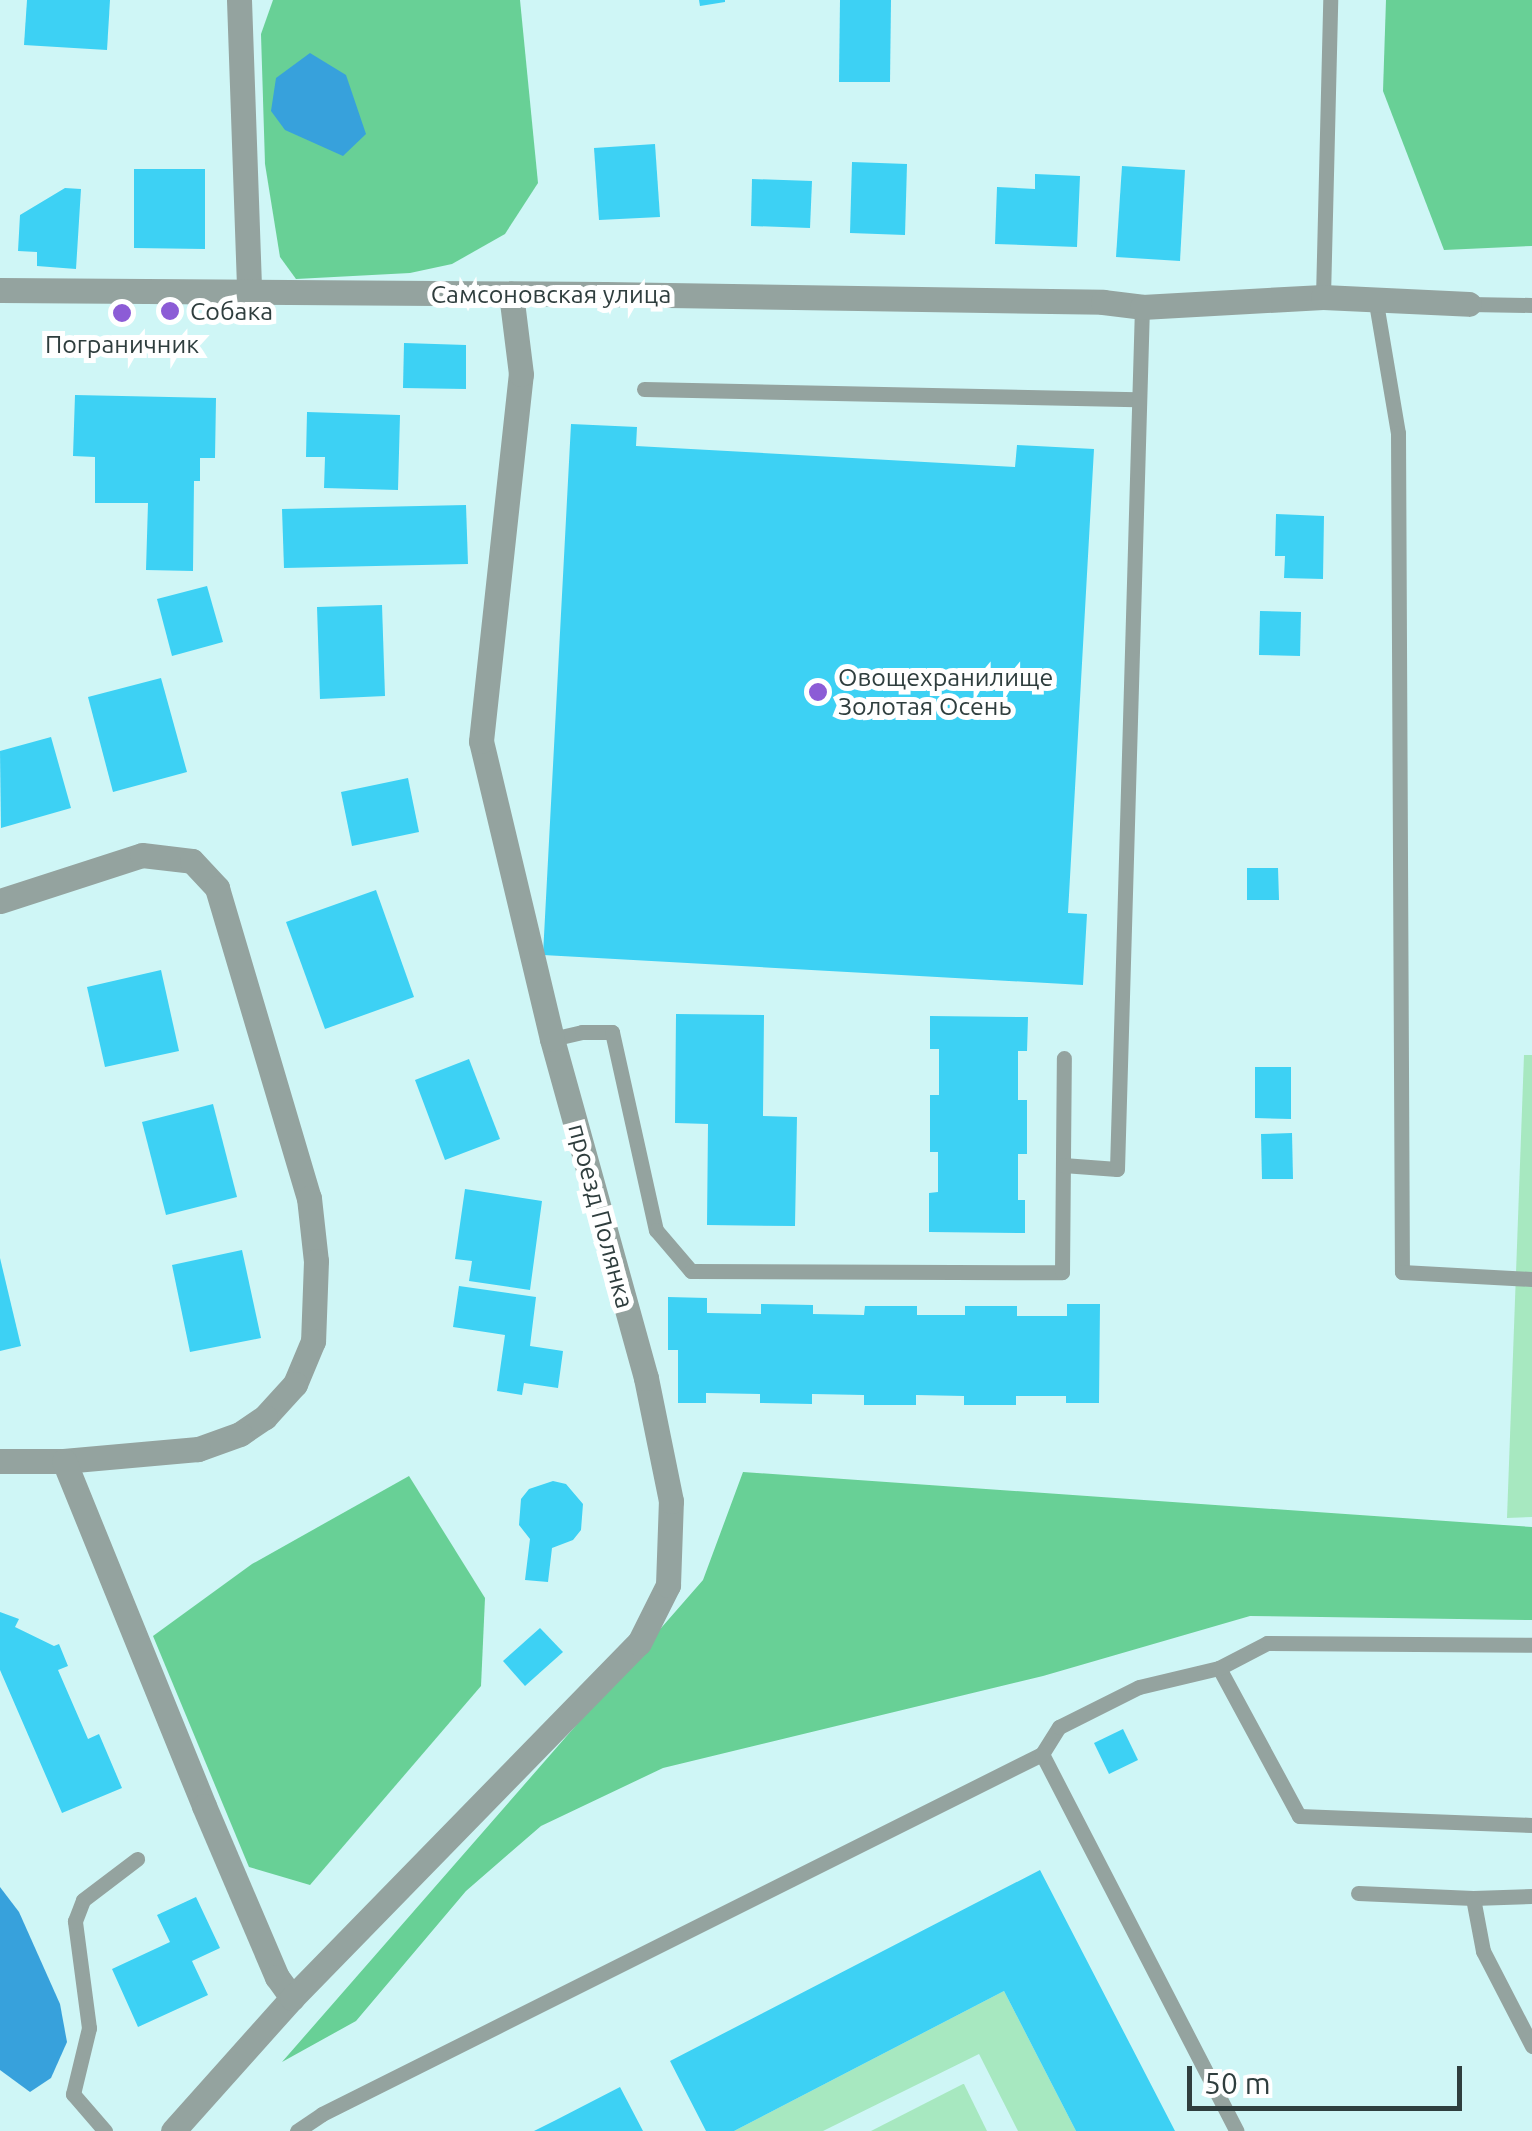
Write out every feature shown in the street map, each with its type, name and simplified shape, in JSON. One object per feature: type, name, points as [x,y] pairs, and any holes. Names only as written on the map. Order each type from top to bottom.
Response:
[{"type":"street","points":[[239,0],[249,291]]},
{"type":"street","name":"Самсоновская улица","points":[[0,290],[1103,302],[1142,307],[1323,298],[1468,304]]},
{"type":"street","name":"проезд Полянка","points":[[173,2131],[292,1998],[638,1642],[668,1585],[670,1502],[646,1378],[552,1040],[480,741],[521,374],[511,294]]},
{"type":"street","points":[[0,902],[142,856],[192,862],[217,888],[309,1198],[313,1341],[295,1384],[265,1417],[240,1434],[198,1449],[64,1461],[0,1461]]},
{"type":"street","points":[[64,1461],[204,1806],[277,1977],[292,1998]]},
{"type":"lane","points":[[1323,298],[1330,0]]},
{"type":"lane","points":[[1468,304],[1524,304],[1532,291]]},
{"type":"lane","points":[[1376,303],[1398,433],[1402,1272],[1532,1279]]},
{"type":"lane","points":[[1063,1165],[1117,1169],[1142,307]]},
{"type":"lane","points":[[644,389],[1137,398]]},
{"type":"lane","points":[[552,1040],[582,1032],[612,1032],[656,1230],[691,1271],[1062,1272],[1064,1058]]},
{"type":"lane","points":[[298,2131],[322,2114],[1042,1754],[1059,1727],[1139,1686],[1220,1668],[1267,1642],[1532,1646]]},
{"type":"lane","points":[[1220,1668],[1299,1816],[1532,1825]]},
{"type":"lane","points":[[1042,1754],[1237,2131]]},
{"type":"lane","points":[[105,2131],[73,2094],[90,2028],[75,1921],[83,1900],[136,1858]]},
{"type":"lane","points":[[1358,1893],[1532,1896]]},
{"type":"lane","points":[[1474,1898],[1484,1951],[1532,2046]]},
{"type":"green space","points":[[273,0],[520,0],[538,183],[505,234],[452,264],[410,273],[296,279],[280,257],[265,164],[261,34]]},
{"type":"green space","points":[[1386,0],[1532,0],[1532,246],[1444,250],[1383,91]]},
{"type":"green space","points":[[1524,1055],[1532,1055],[1532,1517],[1507,1518]]},
{"type":"green space","points":[[743,1472],[1532,1527],[1532,1620],[1250,1616],[1043,1676],[663,1768],[541,1826],[466,1891],[356,2021],[282,2062],[703,1580]]},
{"type":"green space","points":[[409,1476],[485,1598],[481,1686],[310,1885],[249,1867],[153,1636],[252,1564]]},
{"type":"green space","points":[[1004,1991],[1076,2131],[1018,2131],[979,2054],[823,2131],[734,2131]]},
{"type":"green space","points":[[963,2084],[987,2131],[871,2131]]},
{"type":"water","points":[[310,53],[346,75],[366,134],[343,156],[285,130],[271,111],[276,78]]},
{"type":"water","points":[[0,1887],[19,1912],[60,2004],[67,2042],[51,2078],[30,2092],[0,2070]]},
{"type":"building","points":[[27,0],[110,0],[107,50],[24,45]]},
{"type":"building","points":[[699,0],[725,0],[725,2],[700,6]]},
{"type":"building","points":[[840,0],[891,0],[890,82],[839,82]]},
{"type":"building","points":[[655,144],[660,217],[599,220],[594,148]]},
{"type":"building","points":[[852,162],[907,164],[905,235],[850,233]]},
{"type":"building","points":[[1122,166],[1185,170],[1180,261],[1116,257]]},
{"type":"building","points":[[134,169],[205,169],[205,249],[134,248]]},
{"type":"building","points":[[1035,174],[1080,176],[1077,247],[995,244],[997,187],[1035,189]]},
{"type":"building","points":[[752,179],[812,181],[810,228],[751,226]]},
{"type":"building","points":[[65,188],[81,189],[76,269],[37,266],[37,252],[18,251],[20,215]]},
{"type":"building","points":[[404,343],[466,345],[466,389],[403,388]]},
{"type":"building","points":[[75,395],[216,398],[215,458],[200,458],[200,481],[194,481],[193,571],[146,570],[148,503],[95,503],[95,457],[73,456]]},
{"type":"building","points":[[307,412],[400,415],[398,490],[324,488],[325,457],[306,457]]},
{"type":"building","name":"Овощехранилище Золотая Осень","points":[[571,424],[637,427],[636,446],[1015,467],[1017,445],[1094,449],[1068,913],[1087,914],[1083,985],[543,955]]},
{"type":"building","points":[[466,505],[468,564],[284,568],[282,509]]},
{"type":"building","points":[[1276,514],[1324,516],[1323,579],[1284,578],[1285,556],[1275,556]]},
{"type":"building","points":[[207,586],[223,642],[172,656],[157,599]]},
{"type":"building","points":[[382,605],[385,696],[320,699],[317,607]]},
{"type":"building","points":[[1260,611],[1301,612],[1300,656],[1259,655]]},
{"type":"building","points":[[161,678],[187,772],[113,792],[88,697]]},
{"type":"building","points":[[51,737],[71,808],[1,828],[0,751]]},
{"type":"building","points":[[408,778],[419,832],[352,846],[341,792]]},
{"type":"building","points":[[1247,868],[1278,868],[1279,900],[1247,900]]},
{"type":"building","points":[[376,890],[414,997],[325,1029],[286,922]]},
{"type":"building","points":[[161,970],[179,1051],[105,1067],[87,987]]},
{"type":"building","points":[[676,1014],[764,1015],[763,1116],[797,1117],[795,1226],[707,1225],[708,1124],[675,1123]]},
{"type":"building","points":[[930,1016],[1028,1017],[1027,1051],[1018,1051],[1018,1100],[1027,1100],[1027,1154],[1018,1154],[1018,1200],[1025,1200],[1025,1233],[929,1232],[929,1193],[938,1192],[938,1152],[930,1152],[930,1095],[939,1095],[939,1049],[930,1049]]},
{"type":"building","points":[[469,1059],[500,1139],[445,1160],[415,1080]]},
{"type":"building","points":[[1255,1067],[1291,1067],[1291,1119],[1255,1118]]},
{"type":"building","points":[[213,1104],[237,1197],[166,1215],[142,1122]]},
{"type":"building","points":[[1292,1133],[1293,1179],[1262,1179],[1261,1134]]},
{"type":"building","points":[[465,1189],[542,1201],[530,1290],[469,1281],[472,1261],[455,1259]]},
{"type":"building","points":[[242,1250],[261,1338],[190,1352],[172,1265]]},
{"type":"building","points":[[0,1258],[21,1346],[0,1351]]},
{"type":"building","points":[[459,1286],[536,1297],[530,1346],[563,1351],[558,1388],[524,1383],[522,1395],[497,1391],[505,1335],[453,1327]]},
{"type":"building","points":[[668,1297],[707,1298],[707,1313],[761,1314],[761,1304],[813,1305],[813,1314],[864,1315],[865,1306],[917,1306],[917,1315],[965,1315],[965,1306],[1017,1306],[1017,1316],[1067,1316],[1067,1304],[1100,1304],[1099,1403],[1066,1403],[1066,1396],[1016,1396],[1016,1405],[964,1405],[964,1396],[916,1395],[916,1405],[864,1405],[864,1395],[812,1394],[812,1404],[760,1403],[760,1394],[706,1393],[706,1403],[678,1403],[678,1350],[668,1350]]},
{"type":"building","points":[[553,1481],[566,1484],[583,1504],[581,1530],[573,1540],[552,1548],[548,1582],[525,1580],[530,1539],[519,1525],[521,1499],[529,1489]]},
{"type":"building","points":[[0,1612],[19,1619],[15,1627],[54,1646],[59,1644],[68,1666],[58,1670],[88,1739],[99,1734],[122,1788],[62,1813],[0,1670]]},
{"type":"building","points":[[540,1628],[563,1652],[525,1686],[503,1661]]},
{"type":"building","points":[[1123,1729],[1138,1760],[1109,1774],[1094,1743]]},
{"type":"building","points":[[1040,1870],[1175,2131],[1076,2131],[1004,1991],[734,2131],[706,2131],[670,2061]]},
{"type":"building","points":[[196,1897],[220,1948],[192,1961],[208,1995],[138,2027],[112,1969],[170,1942],[157,1915]]},
{"type":"building","points":[[620,2087],[643,2131],[534,2131],[556,2120]]},
{"type":"place","name":"Собака","points":[[170,311]]},
{"type":"place","name":"Пограничник","points":[[122,313]]},
{"type":"place","name":"Овощехранилище Золотая Осень","points":[[818,692]]}]
